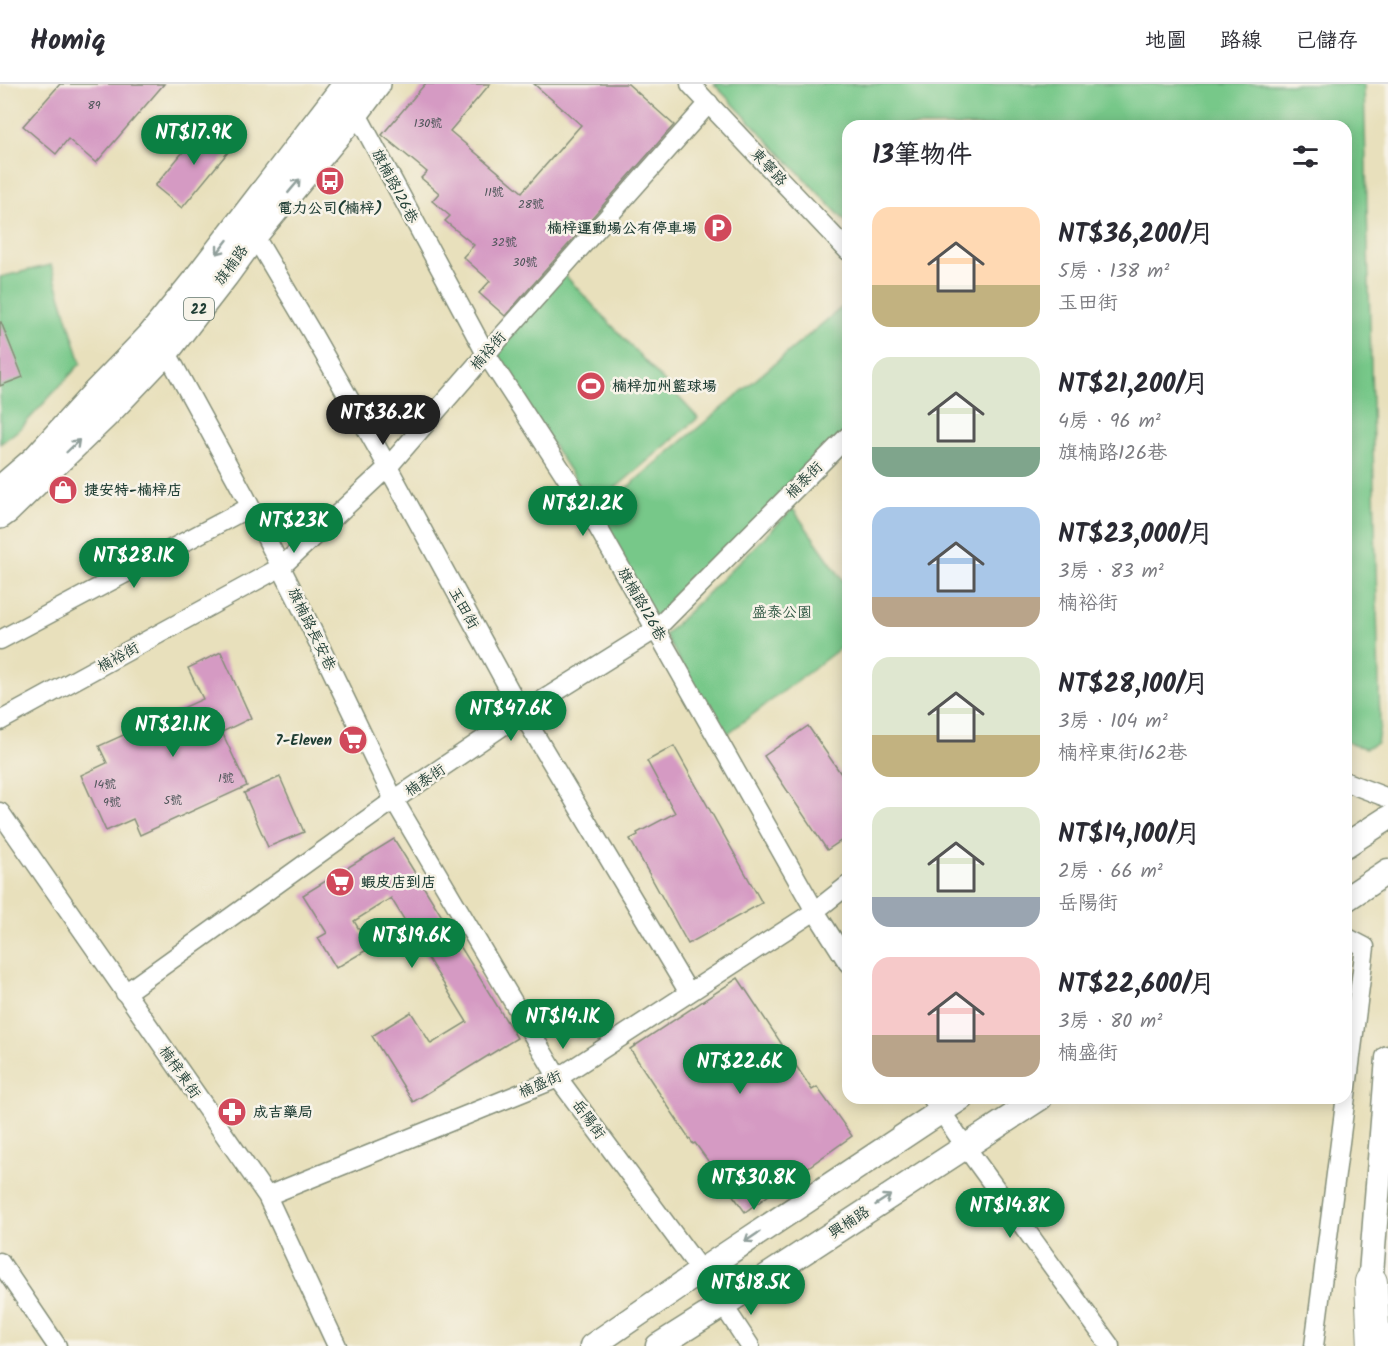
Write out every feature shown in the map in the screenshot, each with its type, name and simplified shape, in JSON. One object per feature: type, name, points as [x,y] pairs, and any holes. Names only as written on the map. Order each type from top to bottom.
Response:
[{"type":"highway","points":[[1371,1282],[1374,1346]]},
{"type":"main road","name":"旗楠路","points":[[0,515],[98,422],[347,97],[377,84]]},
{"type":"main road","name":"旗楠路","points":[[0,490],[35,460],[94,395],[159,344]]},
{"type":"street","name":"東寧路","points":[[690,84],[842,245]]},
{"type":"street","name":"旗楠路126巷","points":[[347,97],[486,354],[592,517],[815,911],[842,954]]},
{"type":"street","name":"楠裕街","points":[[0,721],[281,567],[388,467],[710,104]]},
{"type":"street","name":"玉田街","points":[[247,229],[312,333],[522,713],[689,993]]},
{"type":"street","name":"旗楠路長安巷","points":[[159,344],[281,567],[394,800]]},
{"type":"street","name":"楠泰街","points":[[125,993],[394,800],[522,713],[656,629],[842,442]]},
{"type":"street","points":[[0,640],[250,507]]},
{"type":"street","points":[[1352,784],[1388,798]]},
{"type":"street","name":"岳陽街","points":[[394,800],[558,1078],[701,1271],[750,1346]]},
{"type":"street","name":"楠梓東街","points":[[0,812],[267,1196],[337,1346]]},
{"type":"street","points":[[1352,841],[1388,818]]},
{"type":"street","points":[[1352,896],[1388,871]]},
{"type":"street","name":"楠盛街","points":[[267,1196],[558,1078],[815,911],[842,890]]},
{"type":"street","points":[[1352,940],[1365,947],[1352,1049]]},
{"type":"street","points":[[1365,1346],[1388,1058]]},
{"type":"street","name":"興楠路","points":[[658,1346],[1031,1104]]},
{"type":"street","points":[[1314,1346],[1345,1104]]},
{"type":"street","points":[[592,1346],[936,1105],[1106,1344]]},
{"type":"street","points":[[0,1262],[57,1346]]},
{"type":"green space","points":[[714,84],[1364,84],[1380,726],[1377,743],[1366,748],[1352,744],[1352,120],[842,120],[842,218]]},
{"type":"green space","points":[[51,265],[81,363],[21,428],[0,444],[0,277]]},
{"type":"green space","name":"楠梓加州籃球場","points":[[563,273],[698,418],[593,507],[494,354]]},
{"type":"green space","points":[[842,307],[842,437],[656,629],[592,517]]},
{"type":"green space","name":"盛泰公園","points":[[793,509],[842,579],[842,647],[723,737],[665,635]]},
{"type":"building","points":[[60,84],[164,84],[96,163],[68,139],[56,154],[23,126]]},
{"type":"building","points":[[425,84],[490,84],[450,131],[522,192],[581,125],[534,84],[628,84],[674,125],[505,316],[479,293],[490,281],[463,257],[474,245],[445,221],[450,216],[432,201],[439,193],[421,178],[427,172],[382,135]]},
{"type":"building","points":[[206,124],[233,146],[182,208],[155,186]]},
{"type":"building","points":[[0,322],[23,377],[0,386]]},
{"type":"building","points":[[221,652],[251,718],[222,732],[247,786],[140,835],[133,819],[106,831],[81,775],[107,763],[99,746],[203,699],[188,668]]},
{"type":"building","points":[[808,726],[842,775],[842,840],[827,850],[764,756]]},
{"type":"building","points":[[674,746],[762,903],[688,944],[630,839],[675,813],[647,761]]},
{"type":"building","points":[[280,777],[304,832],[268,847],[244,793]]},
{"type":"building","points":[[394,839],[517,1038],[413,1102],[372,1036],[411,1012],[431,1044],[467,1022],[391,898],[354,921],[370,948],[336,968],[318,938],[327,933],[303,895]]},
{"type":"building","points":[[738,978],[812,1090],[817,1087],[852,1136],[745,1212],[695,1143],[693,1144],[630,1049]]},
{"type":"place","name":"電力公司(楠梓)","points":[[330,181]]},
{"type":"place","name":"楠梓運動場公有停車場","points":[[718,228]]},
{"type":"place","name":"楠梓加州籃球場","points":[[591,386]]},
{"type":"place","name":"捷安特-楠梓店","points":[[63,490]]},
{"type":"place","name":"7-Eleven","points":[[353,740]]},
{"type":"place","name":"蝦皮店到店","points":[[340,882]]},
{"type":"place","name":"成吉藥局","points":[[232,1112]]}]
